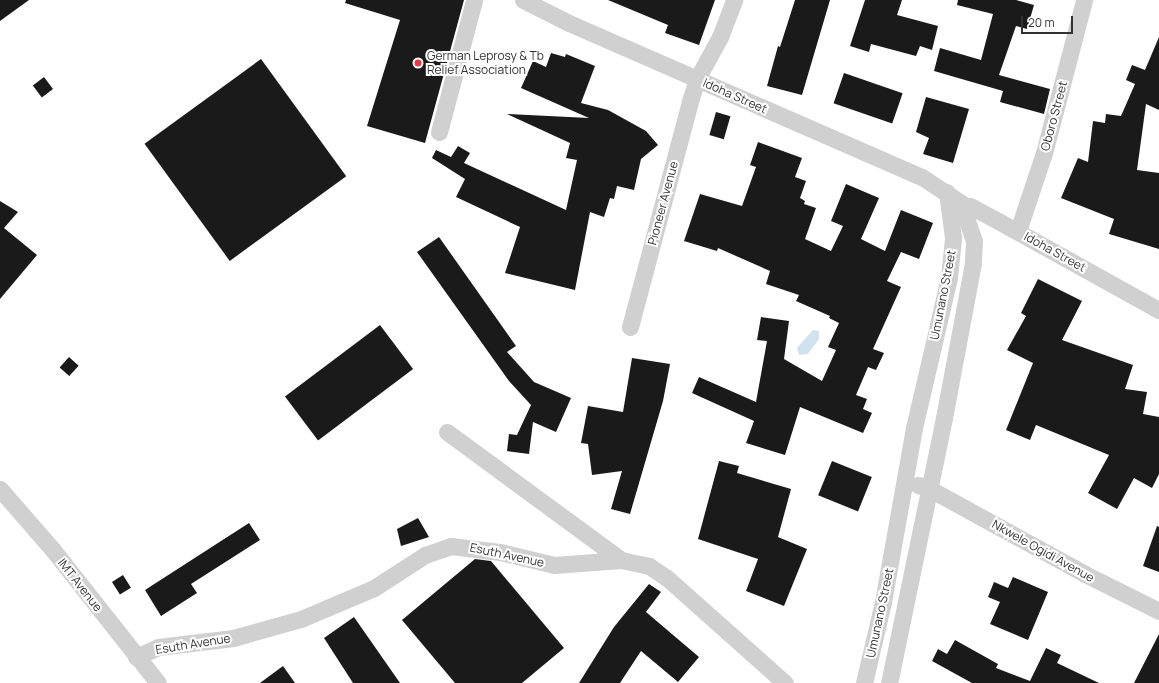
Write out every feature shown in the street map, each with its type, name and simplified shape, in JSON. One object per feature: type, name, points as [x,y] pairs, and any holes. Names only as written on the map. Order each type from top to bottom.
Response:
[{"type":"street","points":[[439,132],[474,0]]},
{"type":"street","name":"Idoha Street","points":[[522,0],[697,79],[922,177],[952,200],[1018,231],[1159,310]]},
{"type":"street","name":"Pioneer Avenue","points":[[630,327],[697,79],[720,37],[734,0]]},
{"type":"street","name":"Oboro Street","points":[[1018,231],[1044,153],[1084,0]]},
{"type":"street","name":"Umunano Street","points":[[864,683],[906,482],[914,428],[949,277],[953,238],[952,200]]},
{"type":"street","name":"Umunano Street","points":[[889,683],[928,488],[944,418],[974,251],[972,232],[952,200]]},
{"type":"street","points":[[447,432],[621,560]]},
{"type":"street","name":"Nkwele Ogidi Avenue","points":[[906,482],[928,488],[1085,574],[1159,611]]},
{"type":"street","name":"IMT Avenue","points":[[0,489],[53,550],[158,683]]},
{"type":"street","name":"Esuth Avenue","points":[[136,657],[158,647],[233,638],[301,619],[374,588],[425,555],[451,546],[500,552],[554,565],[621,560],[650,566],[667,578],[785,683]]},
{"type":"water","points":[[813,330],[819,331],[819,339],[808,354],[799,355],[797,348]]},
{"type":"building","points":[[0,0],[29,0],[0,21]]},
{"type":"building","name":"German Leprosy & Tb Relief Association","points":[[346,0],[464,0],[425,143],[367,126],[400,20],[345,3]]},
{"type":"building","points":[[608,0],[715,0],[699,45],[665,33],[668,25]]},
{"type":"building","points":[[795,0],[830,0],[802,95],[767,86],[778,46],[780,47]]},
{"type":"building","points":[[865,0],[902,0],[897,15],[938,26],[932,50],[920,46],[916,56],[871,44],[869,52],[850,46]]},
{"type":"building","points":[[958,0],[1016,0],[1034,5],[1027,29],[1016,26],[999,75],[1050,89],[1044,114],[1000,102],[1003,91],[934,71],[940,48],[981,60],[993,14],[957,5]]},
{"type":"building","points":[[1159,37],[1159,110],[1146,104],[1137,170],[1159,173],[1159,249],[1109,234],[1114,219],[1061,198],[1078,158],[1088,162],[1093,121],[1105,123],[1106,114],[1121,116],[1135,84],[1126,80],[1132,65],[1145,70]]},
{"type":"building","points":[[551,53],[565,57],[566,54],[595,66],[581,103],[608,110],[646,131],[658,145],[641,159],[634,190],[617,186],[614,199],[610,198],[604,217],[590,212],[575,290],[505,273],[520,227],[456,197],[465,179],[432,158],[436,150],[451,157],[458,146],[470,153],[464,163],[566,210],[577,160],[566,158],[570,143],[507,114],[589,118],[521,88],[533,61],[546,67]]},
{"type":"building","points":[[261,59],[346,176],[230,261],[145,144]]},
{"type":"building","points":[[844,73],[903,93],[892,123],[834,103]]},
{"type":"building","points":[[44,77],[53,89],[42,97],[33,85]]},
{"type":"building","points":[[926,97],[969,109],[953,163],[923,154],[929,138],[916,132]]},
{"type":"building","points":[[716,112],[730,116],[724,139],[709,135]]},
{"type":"building","points":[[758,142],[802,158],[795,177],[806,181],[800,198],[805,201],[804,204],[816,208],[805,239],[831,251],[843,226],[831,221],[846,184],[879,198],[861,239],[885,251],[901,210],[933,223],[919,259],[901,252],[887,281],[901,287],[873,349],[884,353],[876,370],[868,367],[856,395],[867,399],[863,409],[872,413],[863,433],[800,407],[785,455],[746,443],[754,421],[692,393],[699,377],[756,402],[767,341],[757,340],[761,317],[789,321],[784,359],[822,381],[836,350],[828,347],[839,323],[829,318],[830,316],[796,301],[799,295],[766,284],[770,271],[718,248],[717,251],[684,241],[700,194],[742,206],[756,167],[750,165]]},
{"type":"building","points":[[0,201],[18,212],[4,228],[37,255],[0,299]]},
{"type":"building","points":[[439,237],[516,346],[507,352],[534,382],[571,398],[556,432],[533,422],[529,454],[507,451],[509,434],[517,435],[531,405],[509,381],[417,252]]},
{"type":"building","points":[[1038,279],[1082,301],[1062,340],[1133,365],[1125,389],[1147,392],[1143,414],[1159,417],[1159,474],[1152,488],[1134,478],[1117,509],[1088,493],[1109,455],[1036,425],[1030,440],[1006,430],[1033,363],[1007,350],[1026,316],[1021,313]]},
{"type":"building","points":[[380,325],[413,369],[318,441],[285,397]]},
{"type":"building","points":[[69,357],[79,366],[69,376],[60,367]]},
{"type":"building","points":[[632,358],[670,364],[663,401],[630,514],[611,509],[622,471],[592,475],[588,444],[581,443],[588,406],[623,412]]},
{"type":"building","points":[[719,461],[739,466],[737,473],[791,489],[778,537],[807,549],[784,606],[746,591],[758,559],[698,539]]},
{"type":"building","points":[[832,461],[872,477],[858,511],[818,495]]},
{"type":"building","points":[[418,518],[429,537],[401,546],[397,529]]},
{"type":"building","points":[[249,523],[260,540],[191,584],[197,593],[161,616],[145,590]]},
{"type":"building","points":[[1157,526],[1159,527],[1159,572],[1143,566]]},
{"type":"building","points":[[475,559],[491,561],[564,648],[522,683],[455,683],[402,620]]},
{"type":"building","points":[[123,575],[131,588],[120,595],[112,582]]},
{"type":"building","points":[[1013,577],[1048,592],[1028,640],[990,624],[1000,602],[988,597],[994,582],[1008,588]]},
{"type":"building","points":[[649,584],[661,592],[646,612],[699,657],[678,682],[641,651],[620,683],[579,683],[614,627]]},
{"type":"building","points":[[354,617],[400,683],[353,683],[324,638]]},
{"type":"building","points":[[1159,634],[1159,683],[1134,683]]},
{"type":"building","points":[[955,640],[998,664],[996,668],[1030,681],[1046,648],[1061,655],[1057,663],[1099,683],[972,683],[932,661],[938,649],[947,654]]},
{"type":"building","points":[[283,666],[295,683],[260,683]]},
{"type":"place","name":"German Leprosy & Tb Relief Association","points":[[418,63]]}]
